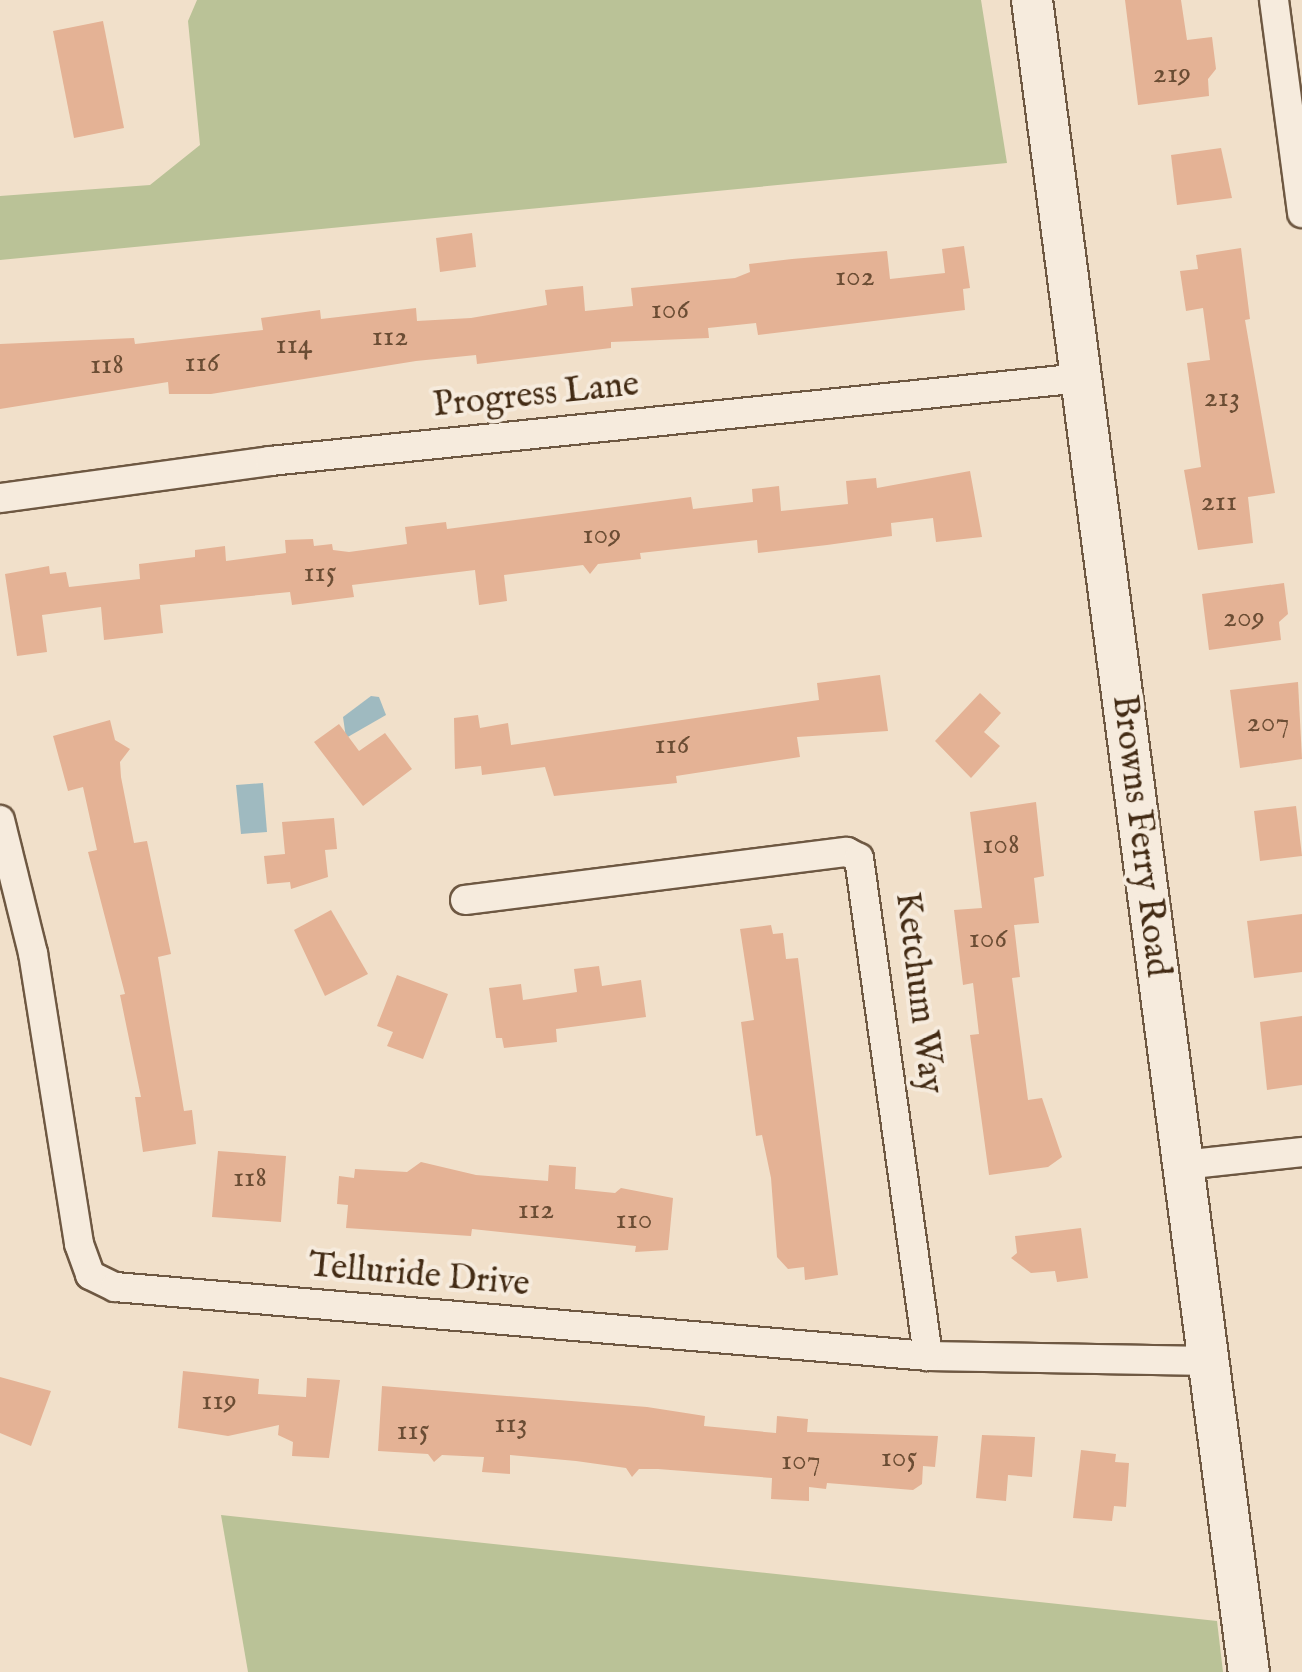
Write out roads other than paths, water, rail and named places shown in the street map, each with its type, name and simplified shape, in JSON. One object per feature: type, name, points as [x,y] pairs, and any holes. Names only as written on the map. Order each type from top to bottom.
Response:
[{"type":"street","name":"Browns Ferry Road","points":[[1032,0],[1249,1672]]},
{"type":"street","points":[[1274,0],[1302,213]]},
{"type":"street","name":"Progress Lane","points":[[0,498],[270,461],[1081,378]]},
{"type":"street","name":"Telluride Drive","points":[[0,820],[32,953],[79,1244],[90,1275],[148,1290],[928,1356],[1209,1361]]},
{"type":"street","name":"Ketchum Way","points":[[465,900],[847,852],[859,858],[928,1356]]},
{"type":"street","points":[[1183,1165],[1302,1152]]},
{"type":"water","points":[[371,696],[379,697],[386,715],[346,738],[343,717]]},
{"type":"water","points":[[263,783],[267,832],[241,834],[236,785]]}]
